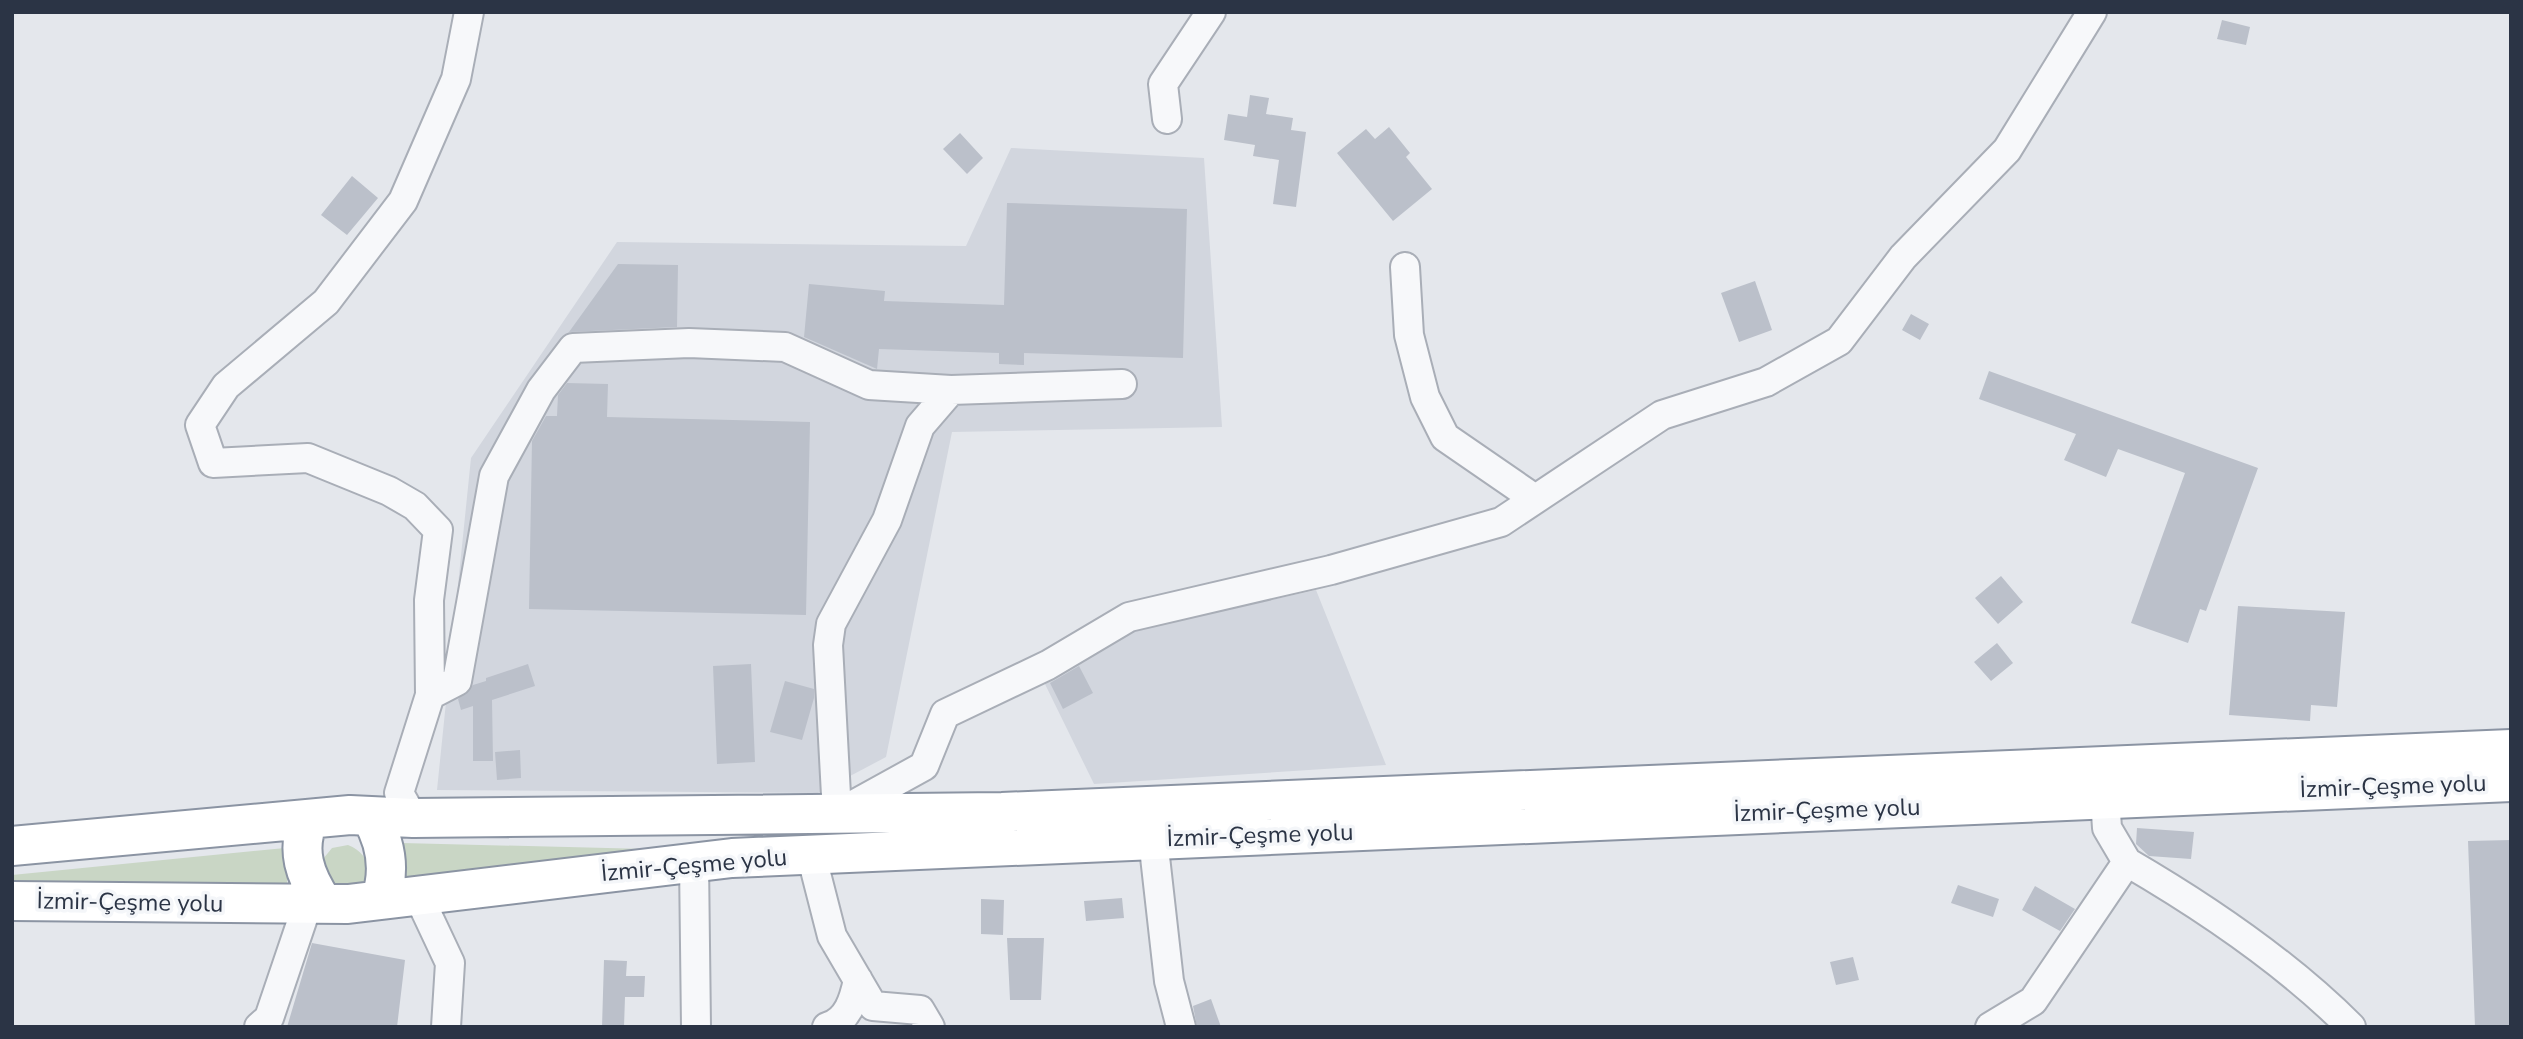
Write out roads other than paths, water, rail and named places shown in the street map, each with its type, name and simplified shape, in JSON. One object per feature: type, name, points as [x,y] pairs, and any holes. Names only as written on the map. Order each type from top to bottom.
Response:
[{"type":"highway","name":"İzmir-Çeşme yolu","points":[[12,846],[309,819],[1030,811],[2511,749]]},
{"type":"highway","name":"İzmir-Çeşme yolu","points":[[12,901],[315,903],[380,900],[694,862],[811,854],[2511,782]]},
{"type":"highway","points":[[371,817],[378,830],[387,864],[380,900]]},
{"type":"highway","points":[[309,819],[301,847],[315,903]]},
{"type":"street","points":[[412,818],[399,793],[430,695],[429,600],[438,530],[415,506],[389,491],[308,458],[213,463],[200,425],[226,386],[326,302],[403,201],[456,79],[469,12]]},
{"type":"street","points":[[1167,119],[1163,84],[1211,12]]},
{"type":"street","points":[[951,390],[920,426],[887,520],[831,624],[828,645],[837,814],[924,766],[945,713],[1048,665],[1129,617],[1331,570],[1501,522],[1662,415],[1766,382],[1839,341],[1903,257],[2007,150],[2092,12]]},
{"type":"street","points":[[1405,267],[1409,335],[1425,397],[1445,436],[1535,499]]},
{"type":"street","points":[[430,695],[457,681],[494,476],[541,390],[573,348],[689,343],[785,347],[869,385],[951,390],[1122,384]]},
{"type":"street","points":[[2105,798],[2107,828],[2127,862],[2175,890],[2317,993],[2351,1027]]},
{"type":"street","points":[[1153,839],[1169,981],[1181,1027]]},
{"type":"street","points":[[811,854],[832,936],[873,1006],[920,1010],[930,1027]]},
{"type":"street","points":[[694,862],[696,1027]]},
{"type":"street","points":[[1990,1027],[2033,1001],[2127,862]]},
{"type":"street","points":[[418,895],[450,964],[446,1027]]},
{"type":"street","points":[[259,1027],[269,1018],[315,903]]},
{"type":"street","points":[[827,1027],[836,1024],[853,1004],[858,980]]}]
